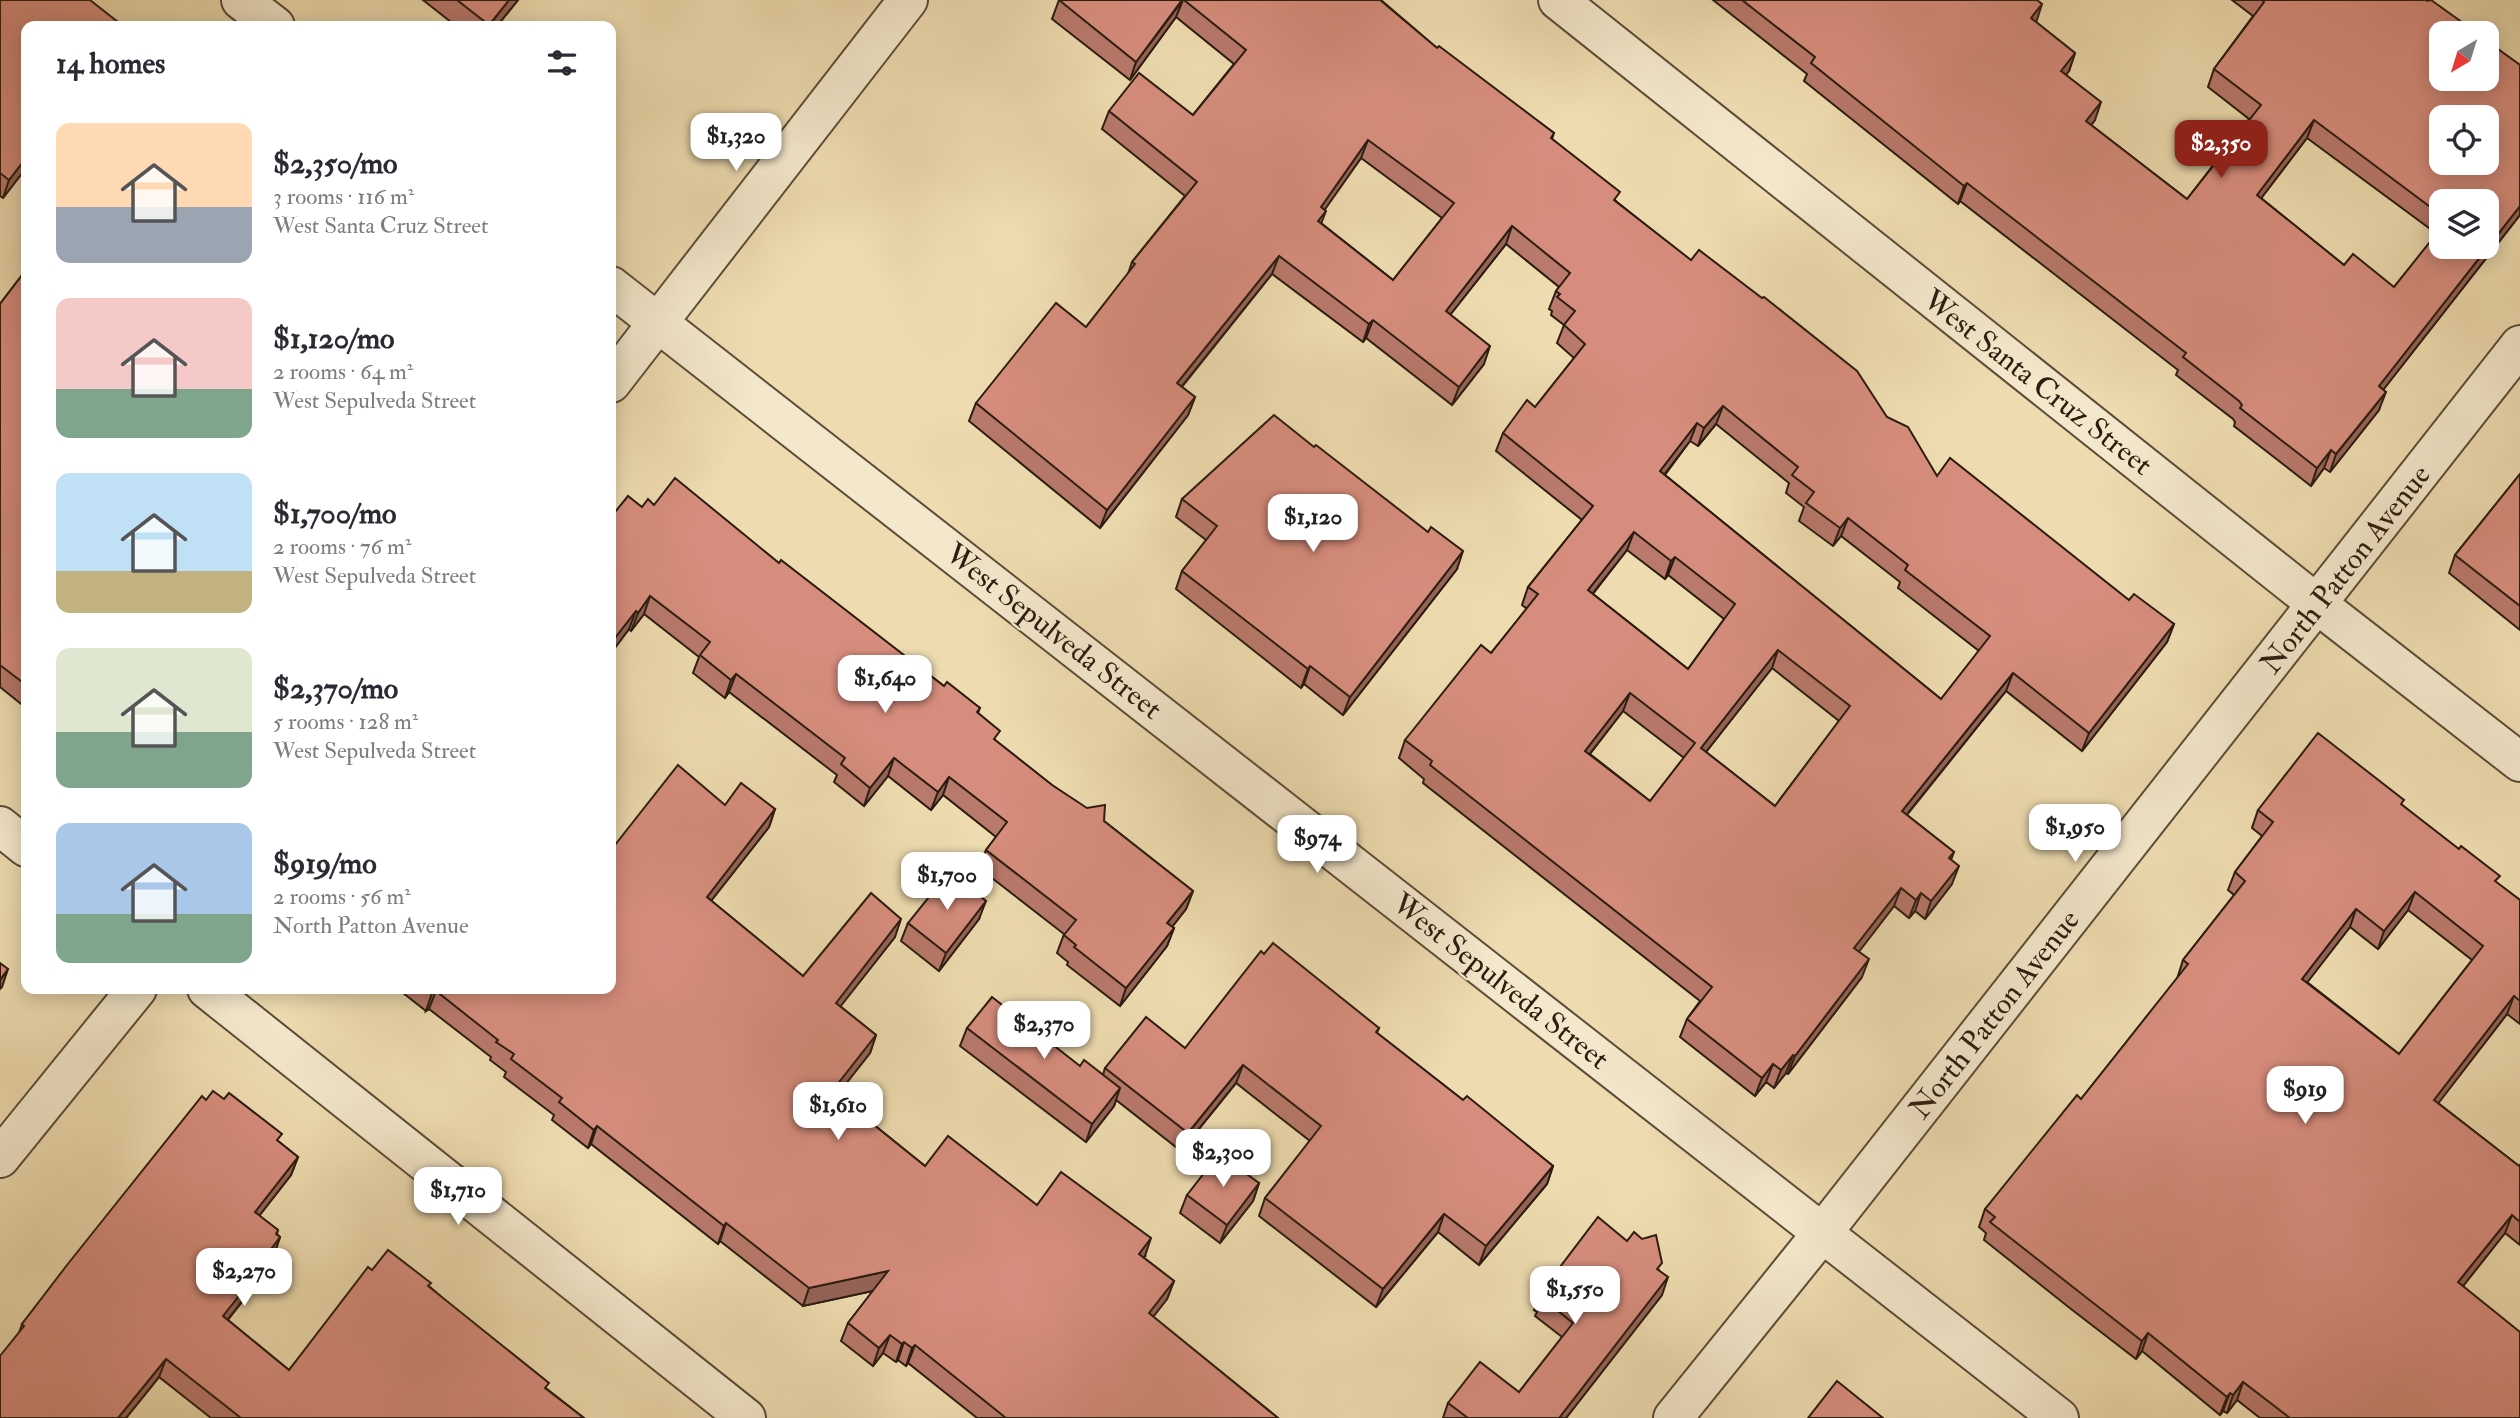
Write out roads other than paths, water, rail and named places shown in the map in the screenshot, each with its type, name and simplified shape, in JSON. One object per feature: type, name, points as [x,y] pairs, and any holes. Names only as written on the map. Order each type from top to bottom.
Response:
[{"type":"street","points":[[241,0],[268,21]]},
{"type":"street","points":[[616,377],[908,0]]},
{"type":"street","name":"West Santa Cruz Street","points":[[1558,0],[2520,762]]},
{"type":"street","name":"West Sepulveda Street","points":[[616,290],[2059,1418]]},
{"type":"street","name":"North Patton Avenue","points":[[1673,1418],[1823,1232],[2520,345]]},
{"type":"street","points":[[0,826],[21,843]]},
{"type":"street","points":[[0,1158],[133,994]]},
{"type":"street","points":[[213,994],[746,1418]]}]
